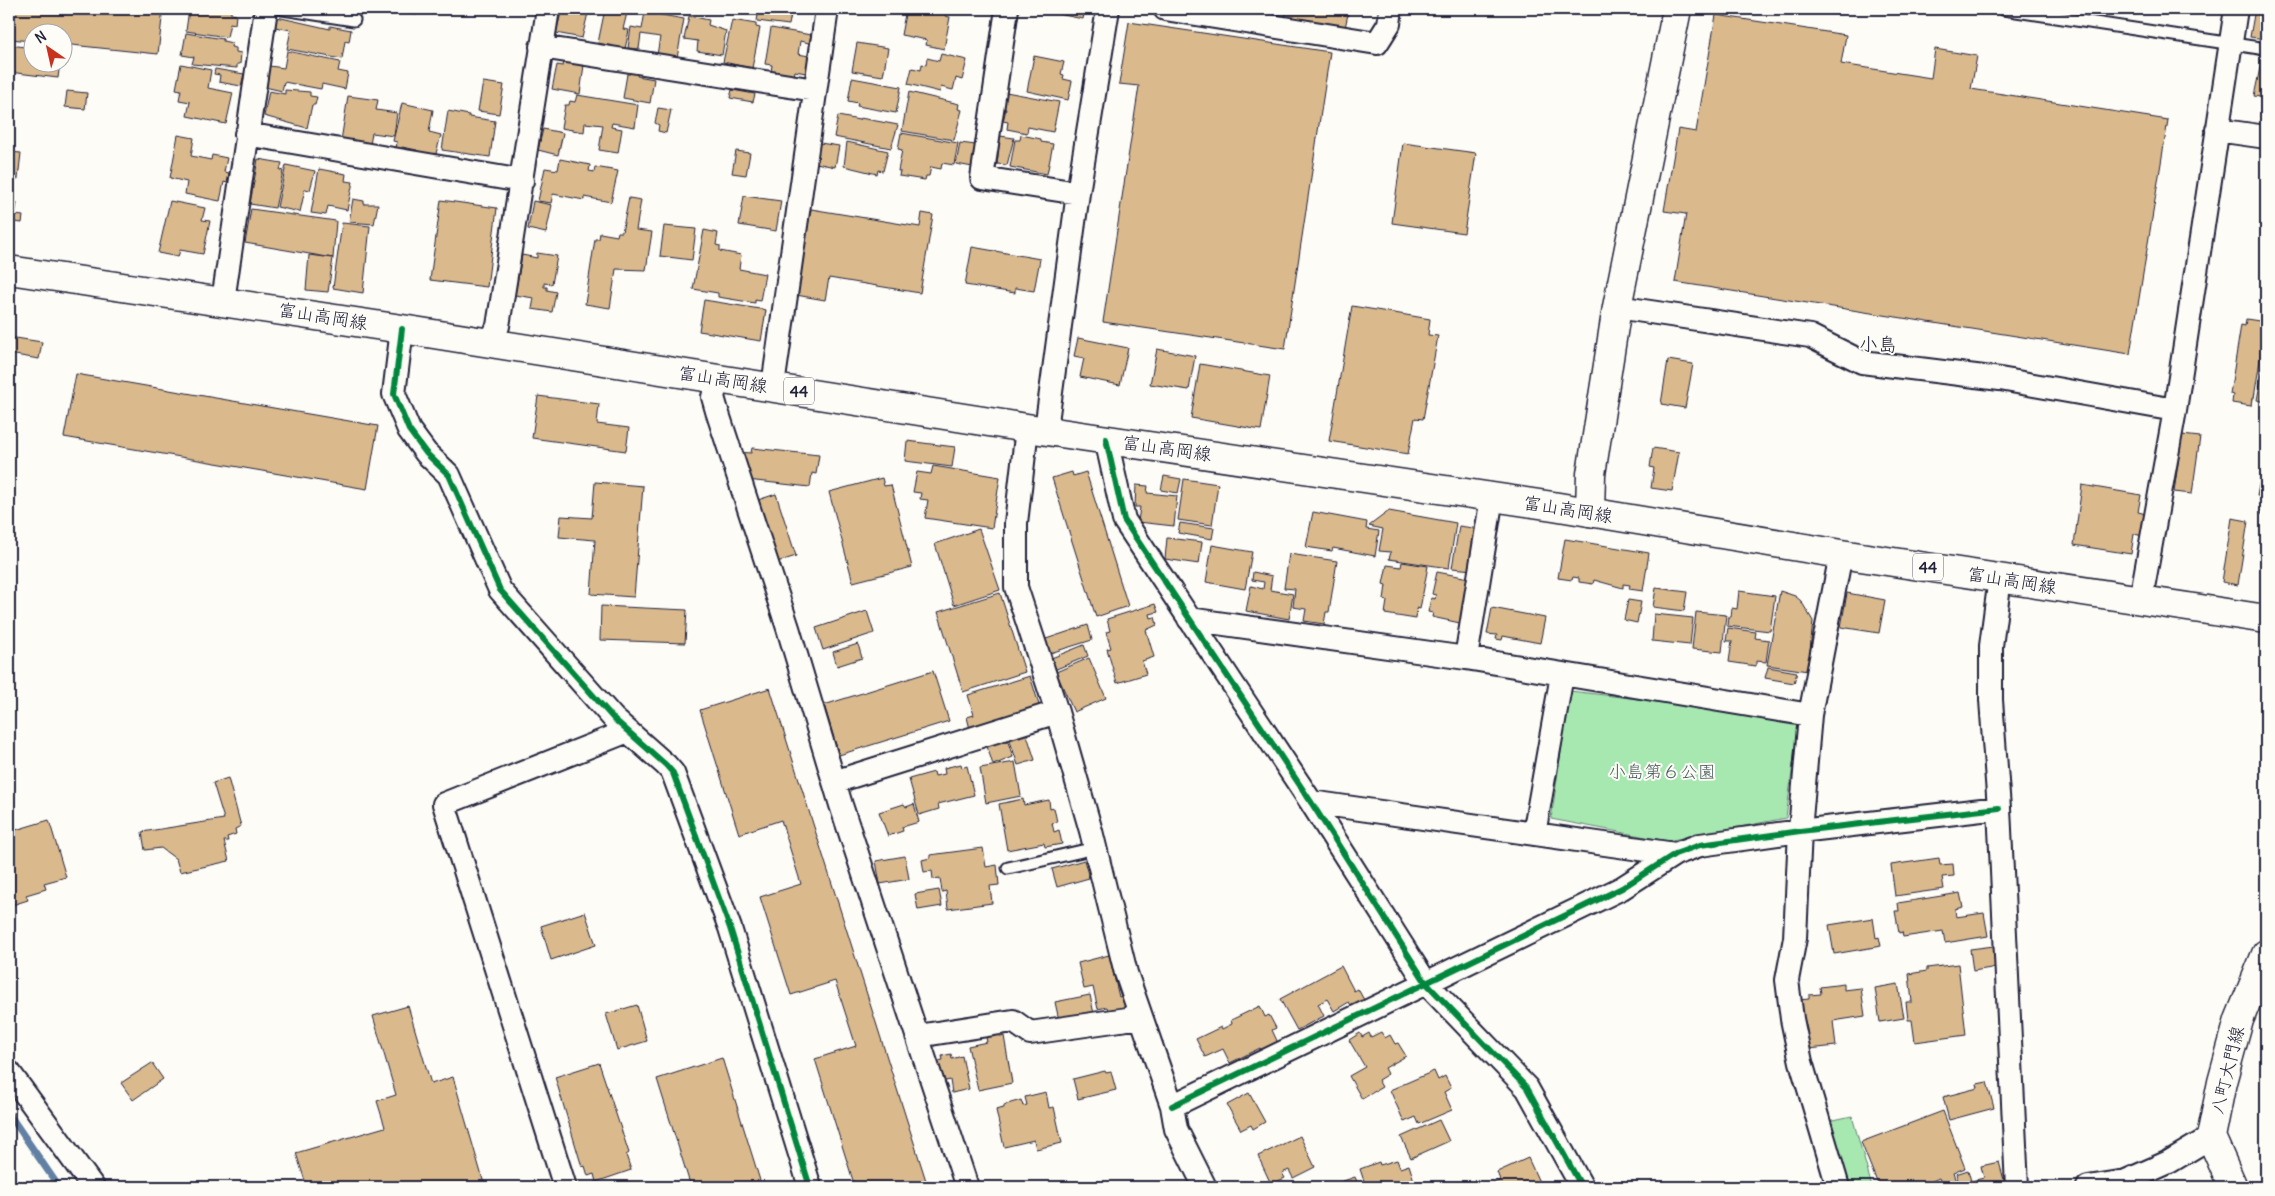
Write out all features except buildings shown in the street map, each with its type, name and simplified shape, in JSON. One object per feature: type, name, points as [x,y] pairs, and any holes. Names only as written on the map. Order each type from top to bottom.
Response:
[{"type":"main road","points":[[1590,512],[1591,474],[1616,307],[1677,9]]},
{"type":"main road","name":"富山高岡線","points":[[9,270],[223,301],[1106,439],[1590,512],[1841,554],[2266,619]]},
{"type":"main road","name":"八町大門線","points":[[2233,1187],[2211,1137],[2222,1082],[2239,1020],[2266,954]]},
{"type":"street","points":[[223,301],[246,134],[266,9]]},
{"type":"street","points":[[490,342],[498,326],[548,9]]},
{"type":"street","points":[[773,386],[827,9]]},
{"type":"street","points":[[1007,9],[982,178],[1078,193]]},
{"type":"street","points":[[1108,9],[1078,193],[1036,428],[1016,523],[1016,587],[1057,712],[1096,848],[1126,973],[1172,1106],[1176,1129],[1205,1187]]},
{"type":"street","points":[[1165,9],[1377,43],[1389,24],[1392,9]]},
{"type":"street","points":[[2141,599],[2174,415],[2236,9]]},
{"type":"street","points":[[542,47],[814,90]]},
{"type":"street","points":[[2217,130],[2266,137]]},
{"type":"street","points":[[246,134],[522,181]]},
{"type":"street","points":[[1616,307],[1810,336],[1862,362],[2000,379],[2174,415]]},
{"type":"street","points":[[402,329],[394,394],[409,430],[426,453],[449,475],[500,590],[614,719],[673,773],[730,928],[810,1187]]},
{"type":"street","points":[[718,378],[713,397],[716,411],[788,628],[834,782],[967,1187]]},
{"type":"street","points":[[1106,439],[1124,520],[1311,802],[1426,983],[1527,1088],[1582,1187]]},
{"type":"street","points":[[1466,658],[1492,497]]},
{"type":"street","points":[[1838,1187],[1801,1062],[1792,1019],[1787,980],[1796,938],[1800,831],[1810,716],[1841,554]]},
{"type":"street","points":[[2000,578],[1991,646],[1990,700],[1999,808],[2017,1187]]},
{"type":"street","points":[[1189,619],[1466,658],[1810,716]]},
{"type":"street","points":[[1534,834],[1562,675]]},
{"type":"street","points":[[834,782],[1057,712]]},
{"type":"street","points":[[565,1187],[444,804],[628,730]]},
{"type":"street","points":[[1311,802],[1675,854]]},
{"type":"street","points":[[1172,1106],[1622,888],[1675,854],[1700,845],[1800,831],[1999,808]]},
{"type":"street","points":[[918,1036],[1013,1021],[1030,1033],[1141,1017]]},
{"type":"street","points":[[9,1072],[93,1187]]},
{"type":"street","points":[[2088,1187],[2126,1181],[2169,1162],[2211,1137]]},
{"type":"lane","points":[[283,9],[354,20]]},
{"type":"lane","points":[[2003,9],[2266,49]]},
{"type":"lane","points":[[1008,868],[1096,848]]},
{"type":"green space","name":"小島第６公園","points":[[1570,691],[1799,718],[1786,818],[1667,841],[1551,819]]},
{"type":"green space","points":[[1852,1116],[1872,1187],[1847,1187],[1829,1121]]},
{"type":"waterway","points":[[9,1114],[59,1187]]},
{"type":"cycle path","points":[[402,329],[394,394],[409,430],[426,453],[449,475],[500,590],[614,719],[673,773],[730,928],[810,1187]]},
{"type":"cycle path","points":[[1106,439],[1124,520],[1311,802],[1426,983],[1527,1088],[1582,1187]]},
{"type":"cycle path","points":[[1172,1106],[1622,888],[1675,854],[1700,845],[1800,831],[1999,808]]},
{"type":"district","name":"小島","points":[[1878,344]]}]
